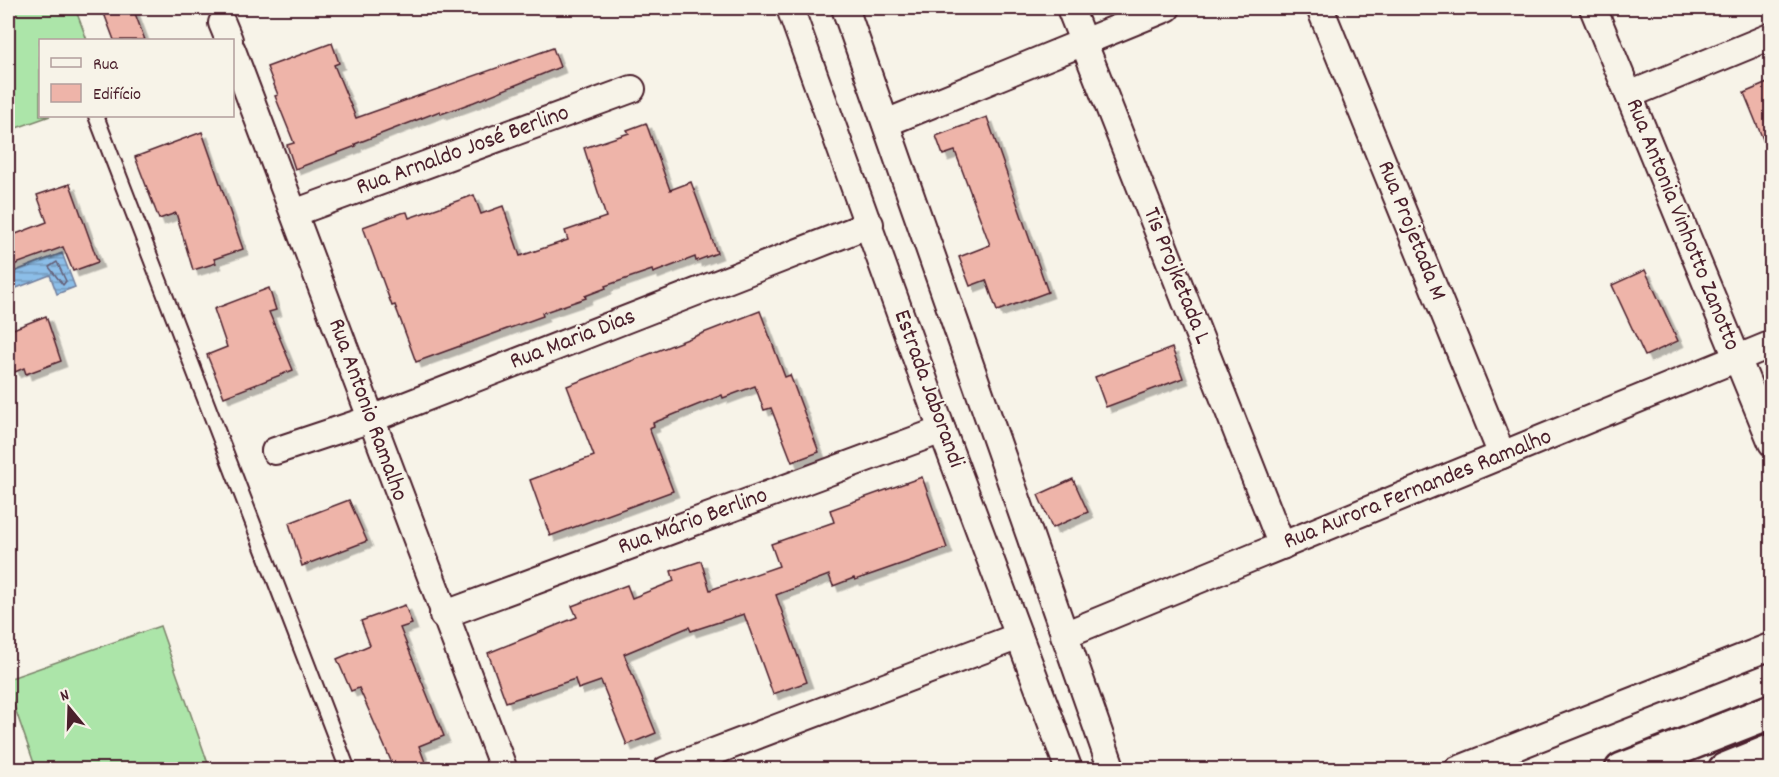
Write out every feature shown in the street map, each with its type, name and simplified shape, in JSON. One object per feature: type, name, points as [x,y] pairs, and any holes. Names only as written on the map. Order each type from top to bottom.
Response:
[{"type":"main road","points":[[1622,770],[1772,711]]},
{"type":"main road","points":[[1725,770],[1772,751]]},
{"type":"street","name":"Estrada Jaborandi","points":[[790,8],[942,430],[1069,770]]},
{"type":"street","points":[[845,8],[1112,770]]},
{"type":"street","name":"Tis Projketada L","points":[[1070,8],[1282,546]]},
{"type":"street","points":[[886,123],[1167,8]]},
{"type":"street","name":"Rua Projetada M","points":[[1320,8],[1502,455]]},
{"type":"street","name":"Rua Antonia Vinhotto Zanotto","points":[[1593,8],[1772,443]]},
{"type":"street","points":[[1629,95],[1772,36]]},
{"type":"street","name":"Rua Antonio Ramalho","points":[[234,55],[443,615],[504,770]]},
{"type":"street","name":"Rua Arnaldo José Berlino","points":[[294,213],[632,89]]},
{"type":"street","name":"Rua Maria Dias","points":[[274,451],[371,419],[870,225]]},
{"type":"street","name":"Rua Aurora Fernandes Ramalho","points":[[1064,635],[1772,344]]},
{"type":"street","name":"Rua Mário Berlino","points":[[443,615],[942,430]]},
{"type":"street","points":[[666,770],[1019,636]]},
{"type":"street","points":[[1457,770],[1772,646]]},
{"type":"lane","points":[[96,117],[348,770]]},
{"type":"green space","points":[[8,8],[75,8],[87,39],[39,39],[39,117],[47,117],[8,131]]},
{"type":"green space","points":[[160,626],[210,769],[36,769],[8,688],[8,679]]},
{"type":"water","points":[[62,253],[75,287],[57,294],[50,275],[14,289],[8,274]]},
{"type":"building","points":[[102,8],[133,8],[145,39],[114,39]]},
{"type":"building","points":[[332,43],[339,63],[334,65],[356,118],[553,48],[560,67],[474,102],[441,114],[440,111],[295,169],[287,145],[294,143],[275,96],[278,95],[267,67]]},
{"type":"building","points":[[1772,81],[1772,159],[1771,159],[1744,93]]},
{"type":"building","points":[[987,117],[1048,292],[997,311],[986,280],[970,286],[959,257],[990,245],[955,151],[943,155],[936,136]]},
{"type":"building","points":[[646,123],[670,190],[691,182],[717,253],[696,261],[695,257],[653,273],[652,270],[605,286],[606,288],[585,296],[586,298],[542,313],[543,316],[416,362],[395,305],[392,306],[363,227],[401,213],[407,212],[409,218],[474,195],[481,214],[503,206],[520,256],[568,240],[565,231],[606,217],[584,148],[629,133],[627,130]]},
{"type":"building","points":[[202,132],[243,249],[214,259],[216,263],[193,270],[176,213],[159,219],[135,157]]},
{"type":"building","points":[[70,184],[98,262],[73,271],[63,247],[8,267],[8,237],[47,222],[37,195]]},
{"type":"building","points":[[1645,270],[1678,341],[1645,356],[1612,285]]},
{"type":"building","points":[[269,288],[276,310],[269,312],[293,370],[224,397],[207,355],[227,347],[214,309]]},
{"type":"building","points":[[760,311],[785,377],[790,375],[819,452],[792,462],[771,408],[764,410],[755,386],[723,398],[722,395],[653,423],[654,426],[649,428],[673,491],[550,536],[530,480],[594,456],[567,386]]},
{"type":"building","points":[[46,316],[61,361],[26,374],[24,368],[15,372],[8,353],[8,331]]},
{"type":"building","points":[[1172,348],[1183,378],[1106,407],[1095,377]]},
{"type":"building","points":[[922,477],[947,548],[855,580],[854,578],[833,586],[829,575],[776,595],[807,682],[773,694],[744,614],[691,631],[689,627],[624,654],[656,733],[627,745],[601,681],[578,689],[575,679],[506,702],[488,653],[577,617],[572,606],[627,585],[632,598],[674,581],[671,571],[701,561],[710,590],[779,566],[771,544],[834,522],[830,510]]},
{"type":"building","points":[[1073,479],[1088,512],[1052,528],[1038,495]]},
{"type":"building","points":[[349,500],[367,541],[302,566],[289,523]]},
{"type":"building","points":[[405,605],[412,624],[400,628],[444,736],[419,746],[428,770],[395,770],[359,688],[351,691],[337,659],[370,645],[361,621]]}]
